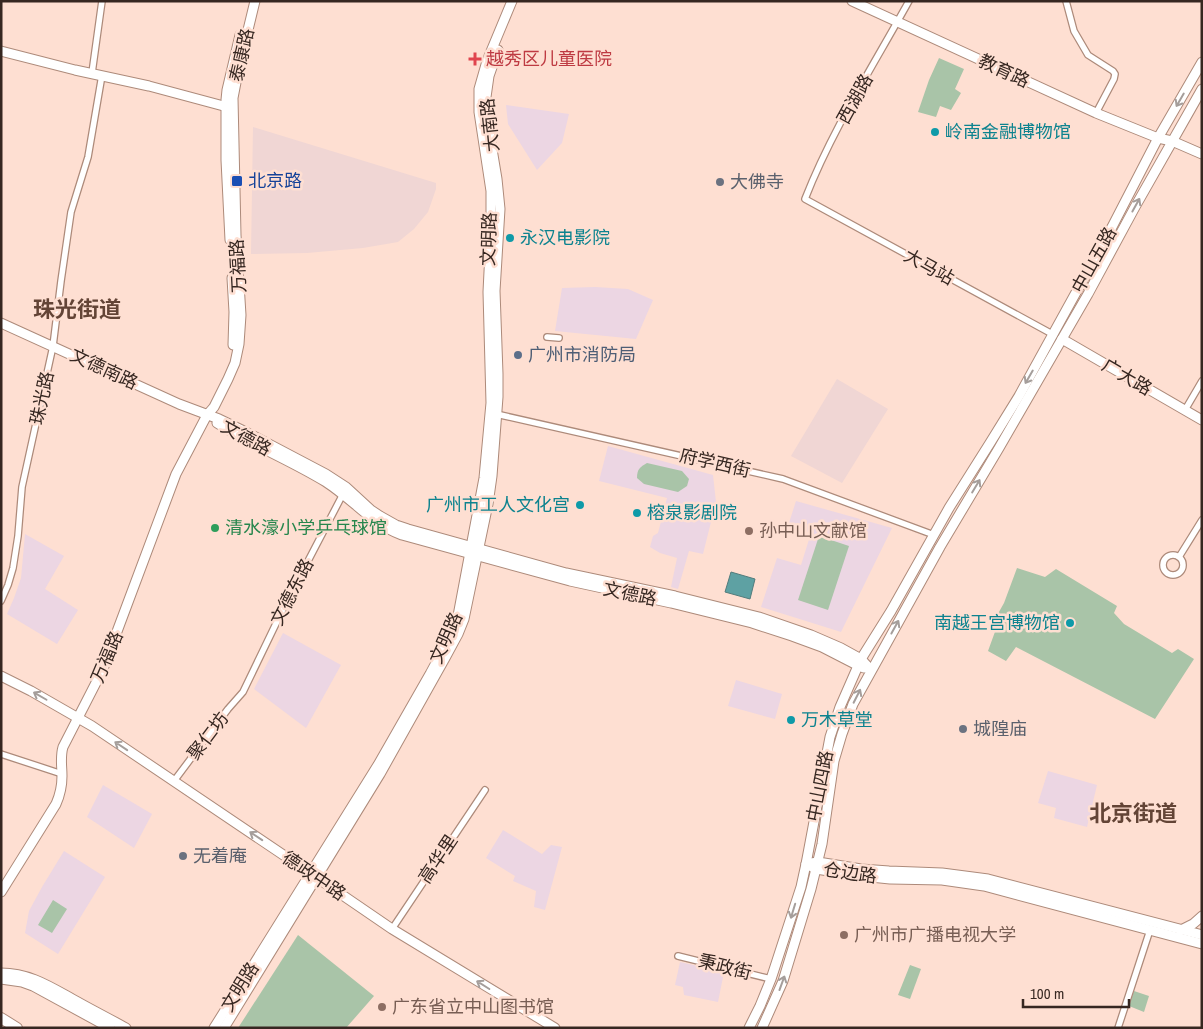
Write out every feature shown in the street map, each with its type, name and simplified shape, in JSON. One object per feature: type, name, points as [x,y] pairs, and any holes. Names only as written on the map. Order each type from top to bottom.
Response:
[{"type":"highway","points":[[1,1019],[16,1028]]},
{"type":"main road","name":"泰康路","points":[[229,108],[227,90],[250,1]]},
{"type":"main road","name":"泰康路","points":[[229,108],[233,98],[255,1]]},
{"type":"main road","name":"大南路","points":[[495,192],[479,112],[479,88],[487,61],[512,1]]},
{"type":"main road","name":"大南路","points":[[495,192],[486,91],[494,60],[518,1]]},
{"type":"main road","name":"教育路","points":[[852,1],[1096,113],[1158,138],[1174,139]]},
{"type":"main road","points":[[1,51],[149,86],[229,108]]},
{"type":"main road","name":"中山五路","points":[[983,455],[1019,396],[1112,227],[1158,138],[1202,62]]},
{"type":"main road","name":"中山五路","points":[[992,459],[1092,288],[1135,207],[1202,89]]},
{"type":"main road","name":"万福路","points":[[1,892],[60,795],[63,747],[109,656],[176,474],[207,415],[209,405],[227,367],[234,333],[226,160],[229,108]]},
{"type":"main road","points":[[1174,139],[1202,148]]},
{"type":"main road","points":[[1174,139],[1202,154]]},
{"type":"main road","name":"文明路","points":[[224,1028],[398,731],[450,637],[458,615],[474,551],[494,413],[488,292],[495,192]]},
{"type":"main road","name":"文德南路","points":[[1,323],[207,415]]},
{"type":"main road","name":"广大路","points":[[1062,340],[1202,420]]},
{"type":"main road","name":"文德路","points":[[207,415],[224,428],[304,470],[343,494],[375,522],[394,532],[413,539],[474,551],[759,617],[841,648],[860,663]]},
{"type":"main road","name":"文德路","points":[[207,415],[246,432],[313,466],[346,487],[371,510],[396,525],[474,551]]},
{"type":"main road","name":"中山四路","points":[[749,1028],[771,979],[801,887],[830,737],[840,706],[860,663],[983,455]]},
{"type":"main road","name":"中山四路","points":[[762,1028],[788,967],[817,865],[822,844],[834,760],[853,704],[940,547],[992,459]]},
{"type":"main road","points":[[860,663],[871,670]]},
{"type":"main road","name":"德政中路","points":[[1,676],[92,726],[392,929],[555,1028]]},
{"type":"main road","name":"仓边路","points":[[806,864],[976,876],[1200,936]]},
{"type":"main road","name":"仓边路","points":[[817,865],[874,878],[942,880],[970,884],[1002,890],[1150,930],[1200,936]]},
{"type":"main road","name":"文明路","points":[[214,1028],[314,875]]},
{"type":"main road","points":[[1181,930],[1193,924],[1202,916]]},
{"type":"main road","points":[[1,973],[32,977],[126,1028]]},
{"type":"main road","points":[[1,980],[22,982],[33,986],[110,1028]]},
{"type":"street","points":[[92,73],[102,1]]},
{"type":"street","name":"西湖路","points":[[805,199],[814,176],[843,120],[909,1]]},
{"type":"street","points":[[1066,1],[1074,31],[1088,55],[1115,74],[1096,113]]},
{"type":"street","name":"珠光路","points":[[1,601],[8,585],[12,568],[18,536],[22,487],[53,346],[71,212],[88,157],[102,76]]},
{"type":"street","name":"大马站","points":[[805,199],[1053,334]]},
{"type":"street","name":"广大路","points":[[1053,334],[1062,340]]},
{"type":"street","points":[[547,337],[559,338]]},
{"type":"street","points":[[1184,410],[1202,381]]},
{"type":"street","name":"府学西街","points":[[494,413],[783,478],[934,535]]},
{"type":"street","name":"文德东路","points":[[243,692],[284,607],[343,494]]},
{"type":"street","points":[[1179,557],[1202,520]]},
{"type":"street","name":"聚仁坊","points":[[174,781],[243,692]]},
{"type":"street","points":[[1,754],[62,774]]},
{"type":"street","name":"高华里","points":[[392,929],[485,790]]},
{"type":"street","points":[[1118,1028],[1150,930]]},
{"type":"street","name":"秉政街","points":[[678,956],[771,979]]},
{"type":"shaded area","points":[[506,105],[569,114],[562,143],[537,170],[508,124]]},
{"type":"shaded area","points":[[253,127],[436,183],[436,189],[428,212],[414,229],[398,242],[363,248],[307,253],[251,254]]},
{"type":"shaded area","points":[[562,288],[628,289],[653,300],[636,339],[555,331]]},
{"type":"shaded area","points":[[837,379],[888,409],[842,483],[791,456]]},
{"type":"shaded area","points":[[608,446],[713,475],[716,502],[703,554],[689,551],[678,589],[671,587],[677,558],[660,553],[650,547],[653,536],[658,533],[667,498],[599,481]]},
{"type":"shaded area","points":[[796,501],[892,528],[841,632],[761,607],[777,558],[801,565],[811,533],[788,526]]},
{"type":"shaded area","points":[[25,534],[64,556],[45,589],[78,610],[57,644],[7,614],[21,578]]},
{"type":"shaded area","points":[[283,633],[341,665],[306,728],[254,689]]},
{"type":"shaded area","points":[[736,680],[782,694],[775,719],[728,706]]},
{"type":"shaded area","points":[[1048,771],[1097,785],[1087,827],[1054,818],[1056,808],[1038,803]]},
{"type":"shaded area","points":[[103,785],[152,814],[134,848],[87,817]]},
{"type":"shaded area","points":[[503,830],[542,854],[551,845],[562,847],[545,910],[534,907],[536,891],[513,881],[515,876],[486,858]]},
{"type":"shaded area","points":[[64,851],[105,877],[58,954],[25,933],[29,911]]},
{"type":"shaded area","points":[[680,962],[724,972],[718,1002],[684,995],[683,987],[675,985]]},
{"type":"green space","points":[[939,58],[964,69],[955,89],[961,93],[951,110],[940,106],[936,117],[918,112]]},
{"type":"green space","points":[[647,463],[682,471],[689,479],[687,486],[678,492],[644,484],[637,478],[637,475],[639,469]]},
{"type":"green space","points":[[819,536],[849,546],[828,610],[798,600]]},
{"type":"green space","points":[[1017,568],[1045,577],[1056,569],[1117,606],[1114,613],[1124,624],[1172,653],[1178,649],[1194,659],[1155,719],[1016,647],[1006,661],[988,651],[996,629],[991,626],[1004,603]]},
{"type":"green space","points":[[53,900],[67,909],[52,933],[38,925]]},
{"type":"green space","points":[[298,935],[374,996],[346,1028],[238,1028]]},
{"type":"green space","points":[[910,965],[921,969],[910,999],[898,995]]},
{"type":"green space","points":[[1134,991],[1149,996],[1144,1012],[1129,1006]]},
{"type":"water","points":[[731,572],[755,579],[750,599],[725,592]]},
{"type":"place","name":"越秀区儿童医院","points":[[475,59]]},
{"type":"place","name":"岭南金融博物馆","points":[[935,132]]},
{"type":"place","name":"北京路","points":[[237,181]]},
{"type":"place","name":"大佛寺","points":[[720,182]]},
{"type":"place","name":"永汉电影院","points":[[510,238]]},
{"type":"place","name":"广州市消防局","points":[[518,355]]},
{"type":"place","name":"广州市工人文化宫","points":[[580,505]]},
{"type":"place","name":"榕泉影剧院","points":[[637,513]]},
{"type":"place","name":"清水濠小学乒乓球馆","points":[[215,528]]},
{"type":"place","name":"孙中山文献馆","points":[[749,531]]},
{"type":"place","name":"南越王宫博物馆","points":[[1070,623]]},
{"type":"place","name":"万木草堂","points":[[791,720]]},
{"type":"place","name":"城隍庙","points":[[963,729]]},
{"type":"place","name":"无着庵","points":[[183,856]]},
{"type":"place","name":"广州市广播电视大学","points":[[844,935]]},
{"type":"place","name":"广东省立中山图书馆","points":[[382,1007]]},
{"type":"district","name":"珠光街道","points":[[77,309]]},
{"type":"district","name":"北京街道","points":[[1133,813]]}]
